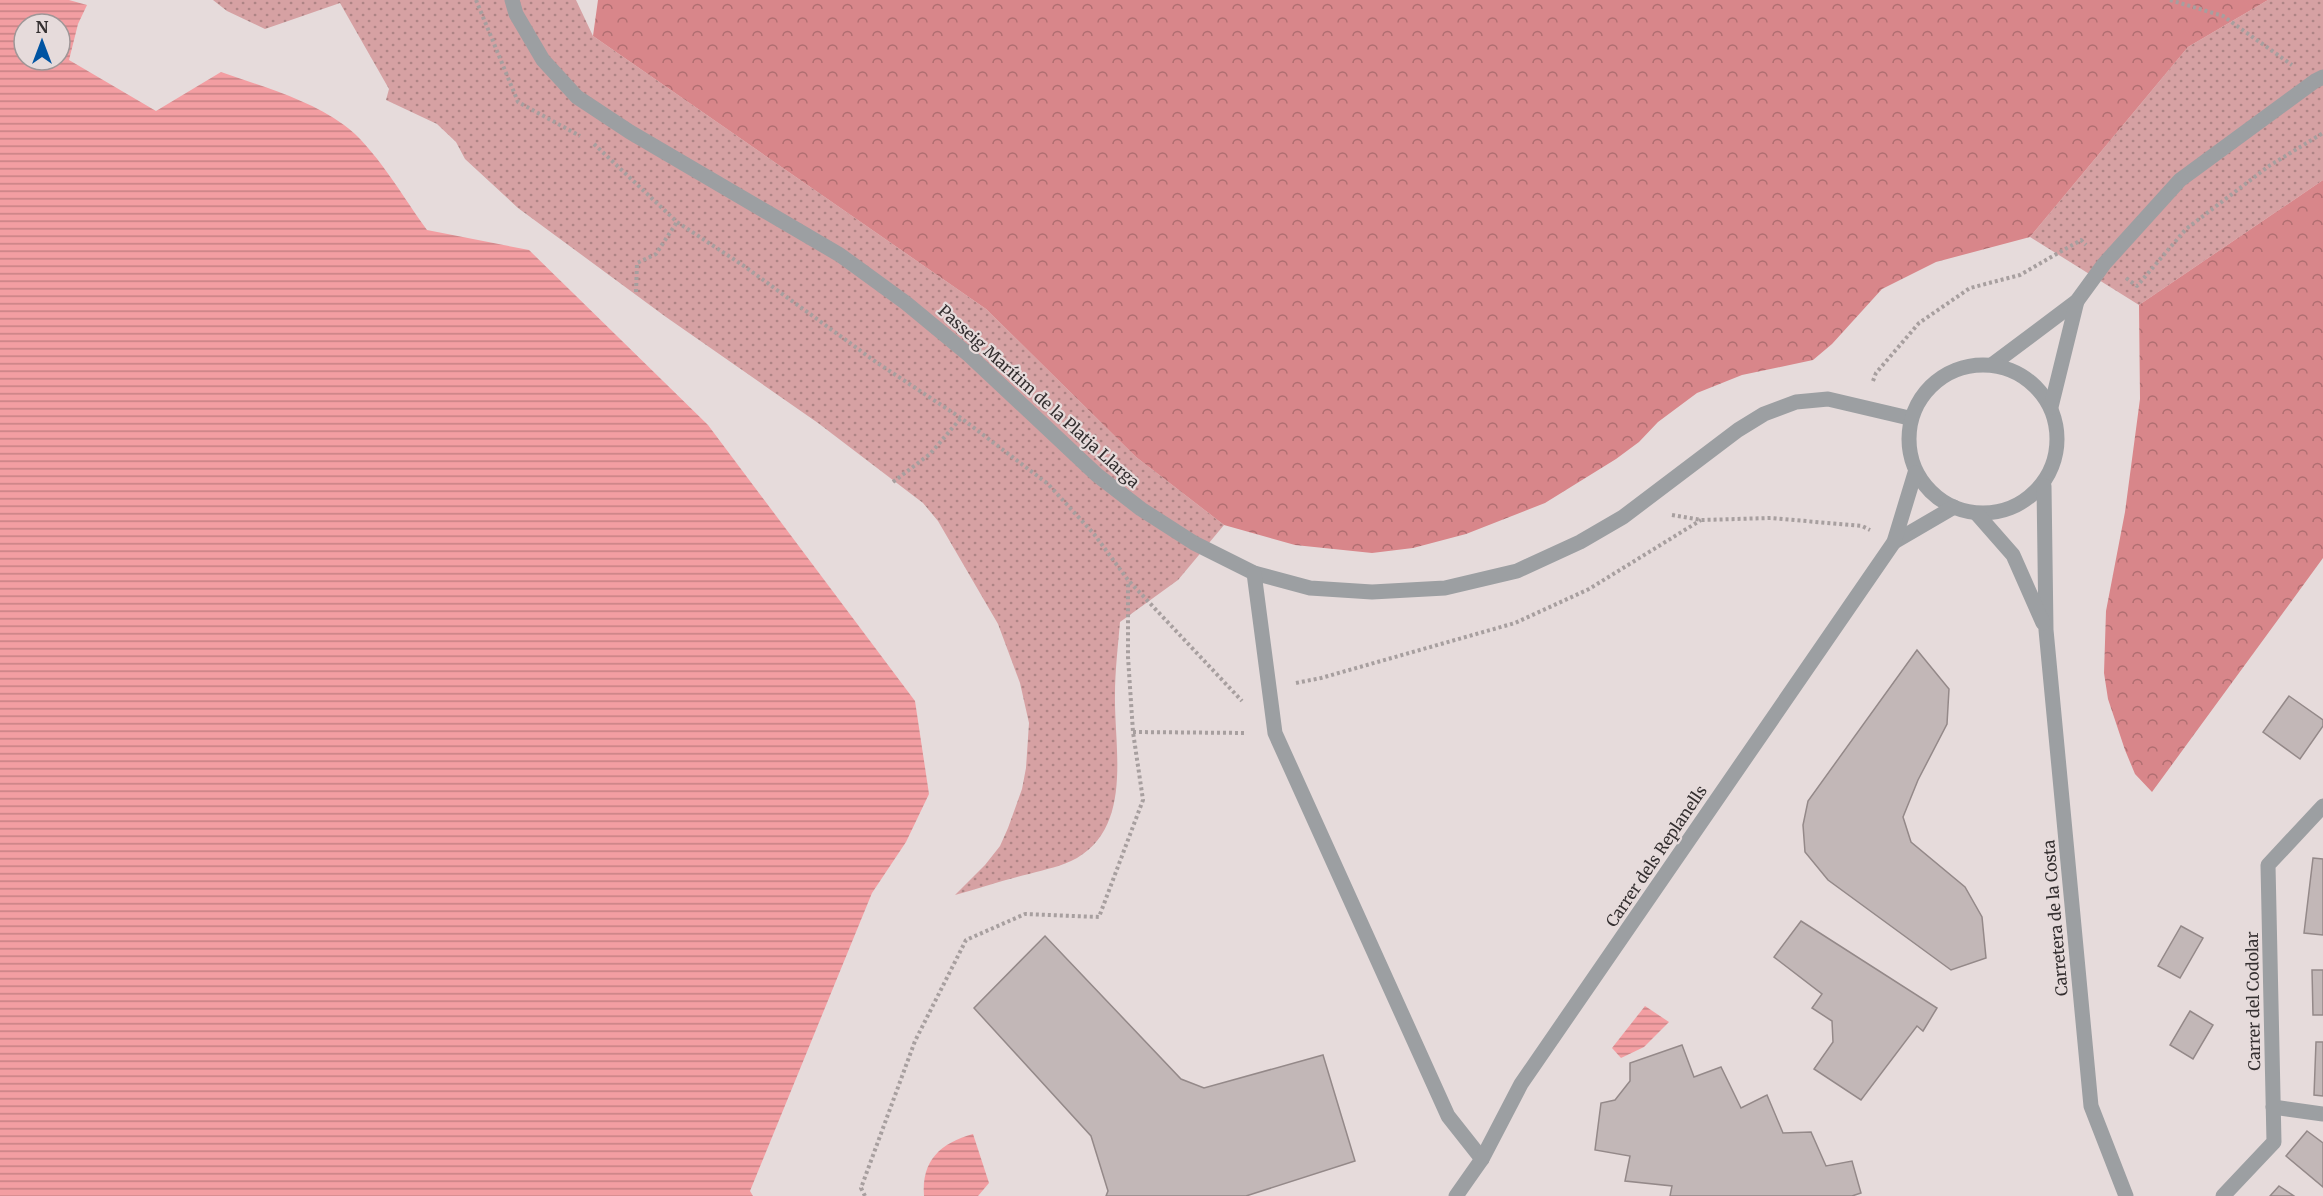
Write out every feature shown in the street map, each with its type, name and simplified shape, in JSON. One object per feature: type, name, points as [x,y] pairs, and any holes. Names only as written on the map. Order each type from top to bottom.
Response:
[{"type":"street","name":"Passeig Marítim de la Platja Llarga","points":[[512,0],[516,14],[543,60],[577,97],[630,132],[840,255],[906,303],[969,355],[1097,475],[1141,509],[1194,543],[1254,573],[1310,588],[1372,592],[1445,588],[1517,571],[1581,542],[1623,517],[1738,430],[1764,414],[1796,402],[1828,399],[1909,418]]},
{"type":"street","points":[[1993,364],[2077,301],[2104,264],[2180,180],[2319,79]]},
{"type":"street","points":[[2051,407],[2025,376],[1993,364],[1955,368],[1927,387],[1909,418],[1915,473],[1942,503],[1977,514],[2010,510],[2044,486],[2058,450],[2051,407],[2077,301]]},
{"type":"street","name":"Carrer dels Replanells","points":[[1456,1196],[1482,1159],[1521,1084],[1894,542],[1915,473]]},
{"type":"street","name":"Carretera de la Costa","points":[[2044,486],[2046,630],[2091,1106],[2126,1196]]},
{"type":"street","name":"Carrer dels Replanells","points":[[1894,542],[1954,507]]},
{"type":"street","name":"Carretera de la Costa","points":[[1977,514],[2013,555],[2046,630]]},
{"type":"street","points":[[1254,573],[1275,733],[1448,1116],[1482,1159]]},
{"type":"street","name":"Carrer del Codolar","points":[[2223,1196],[2274,1142],[2268,865],[2323,806]]},
{"type":"street","points":[[2273,1107],[2323,1114]]},
{"type":"path","points":[[476,0],[518,102],[584,137]]},
{"type":"path","points":[[2169,0],[2223,16],[2271,52],[2319,79]]},
{"type":"path","points":[[1863,407],[1876,373],[1919,323],[1970,288],[2020,275],[2081,240],[2104,264],[2137,286],[2186,229],[2269,166],[2323,133]]},
{"type":"path","points":[[592,142],[677,222],[744,266],[876,362],[961,418],[1048,484],[1094,534],[1128,580],[1233,692],[1275,733]]},
{"type":"path","points":[[636,292],[637,263],[656,254],[677,222]]},
{"type":"path","points":[[893,482],[930,454],[961,418]]},
{"type":"path","points":[[1233,692],[1269,689],[1321,678],[1515,622],[1589,589],[1701,520],[1771,518],[1862,526],[1894,542]]},
{"type":"path","points":[[865,1196],[861,1188],[915,1041],[966,940],[1025,914],[1100,917],[1143,800],[1133,732],[1128,657],[1128,580]]},
{"type":"path","points":[[1133,732],[1275,733]]},
{"type":"shaded area","points":[[0,0],[69,0],[87,5],[78,24],[72,48],[72,12],[12,12],[12,72],[72,72],[72,62],[156,111],[221,72],[285,94],[330,116],[355,134],[377,159],[427,230],[529,250],[708,425],[915,701],[929,794],[906,842],[872,893],[750,1191],[753,1196],[0,1196]]},
{"type":"shaded area","points":[[213,0],[576,0],[593,36],[986,309],[1136,457],[1224,525],[1178,580],[1120,622],[1115,686],[1117,784],[1106,826],[1095,844],[1065,864],[955,895],[985,865],[1000,846],[1008,828],[1022,789],[1029,723],[1020,683],[998,624],[938,521],[923,503],[818,423],[666,317],[518,208],[465,159],[456,142],[437,124],[386,100],[389,89],[340,3],[265,29],[227,11]]},
{"type":"shaded area","points":[[2268,0],[2323,0],[2323,180],[2139,305],[2030,237],[2188,47]]},
{"type":"shaded area","points":[[1645,1006],[1669,1022],[1644,1047],[1621,1058],[1612,1048]]},
{"type":"shaded area","points":[[973,1134],[989,1183],[978,1196],[924,1196],[926,1172],[935,1155],[951,1142]]},
{"type":"green space","points":[[598,0],[2268,0],[2188,47],[2030,237],[1936,262],[1882,289],[1832,344],[1813,360],[1742,375],[1697,393],[1658,422],[1639,442],[1616,459],[1545,503],[1466,534],[1413,548],[1372,553],[1295,545],[1224,525],[1136,457],[986,309],[593,36]]},
{"type":"green space","points":[[2323,180],[2323,558],[2152,792],[2135,774],[2125,750],[2108,699],[2104,673],[2106,611],[2125,512],[2140,399],[2139,305]]},
{"type":"building","points":[[1917,650],[1949,689],[1947,724],[1918,780],[1903,817],[1911,842],[1965,887],[1982,917],[1986,958],[1951,970],[1828,880],[1805,852],[1803,825],[1808,801]]},
{"type":"building","points":[[2289,696],[2323,720],[2323,726],[2300,759],[2263,732]]},
{"type":"building","points":[[2313,858],[2323,859],[2323,935],[2304,933]]},
{"type":"building","points":[[1801,921],[1937,1008],[1923,1031],[1917,1026],[1861,1100],[1814,1069],[1833,1042],[1832,1021],[1812,1008],[1822,994],[1774,957]]},
{"type":"building","points":[[2181,926],[2203,938],[2180,978],[2158,966]]},
{"type":"building","points":[[1045,936],[1181,1079],[1204,1088],[1323,1055],[1355,1161],[1246,1196],[1106,1196],[1108,1191],[1091,1136],[974,1008]]},
{"type":"building","points":[[2312,970],[2323,970],[2323,1015],[2313,1015]]},
{"type":"building","points":[[2190,1011],[2213,1025],[2193,1059],[2170,1045]]},
{"type":"building","points":[[2316,1042],[2323,1042],[2323,1096],[2314,1095]]},
{"type":"building","points":[[1682,1045],[1694,1077],[1721,1067],[1741,1108],[1767,1095],[1783,1133],[1811,1132],[1826,1166],[1852,1161],[1861,1193],[1852,1196],[1670,1196],[1672,1186],[1625,1181],[1630,1156],[1595,1150],[1601,1103],[1615,1100],[1630,1081],[1630,1063]]},
{"type":"building","points":[[2307,1131],[2323,1143],[2323,1187],[2286,1156]]},
{"type":"building","points":[[2279,1186],[2294,1196],[2270,1196]]}]
